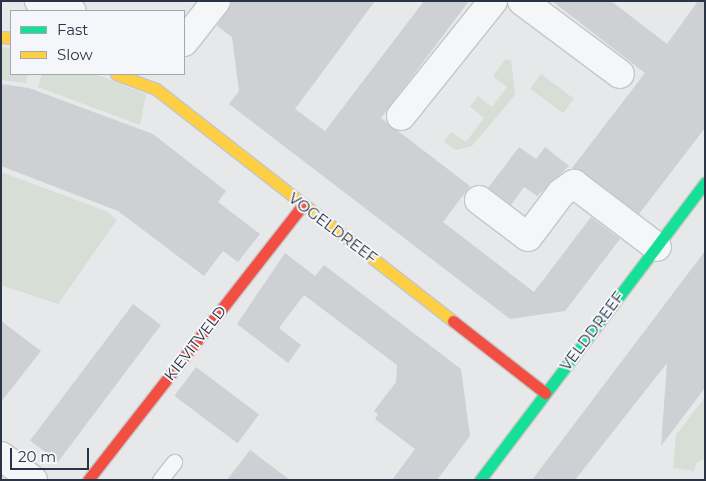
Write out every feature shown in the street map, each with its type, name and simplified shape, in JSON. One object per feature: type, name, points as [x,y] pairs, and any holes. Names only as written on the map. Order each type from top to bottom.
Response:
[{"type":"street","points":[[39,1],[68,10]]},
{"type":"street","points":[[185,39],[216,1]]},
{"type":"street","points":[[401,116],[493,1]]},
{"type":"street","points":[[522,1],[620,74]]},
{"type":"street","name":"VOGELDREEF","points":[[122,75],[158,81],[302,206],[545,393]]},
{"type":"street","name":"VELDDREEF","points":[[480,480],[705,183]]},
{"type":"street","points":[[479,200],[528,237],[561,193],[574,184],[657,247]]},
{"type":"street","name":"KIEVITVELD","points":[[88,480],[302,206]]},
{"type":"street","points":[[1,456],[33,480]]},
{"type":"lane","points":[[160,480],[174,462]]},
{"type":"shaded area","points":[[1,47],[10,48],[10,75],[28,75],[26,83],[1,80]]},
{"type":"shaded area","points":[[505,60],[511,60],[515,95],[472,146],[456,150],[444,142],[451,132],[466,142],[484,118],[470,107],[478,96],[492,107],[507,87],[493,76]]},
{"type":"shaded area","points":[[541,74],[574,99],[563,113],[530,88]]},
{"type":"shaded area","points":[[42,75],[98,75],[146,94],[140,125],[38,87]]},
{"type":"shaded area","points":[[1,172],[106,211],[117,220],[58,304],[1,285]]},
{"type":"shaded area","points":[[705,397],[705,459],[697,462],[694,471],[673,468],[676,435]]},
{"type":"building","points":[[231,1],[375,1],[295,109],[325,131],[424,1],[469,1],[381,118],[470,186],[443,222],[534,292],[591,217],[620,239],[565,311],[510,319],[229,104],[239,91],[232,37],[217,26]]},
{"type":"building","points":[[552,1],[611,1],[667,44],[698,1],[705,1],[705,128],[639,214],[572,168],[645,73]]},
{"type":"building","points":[[1,84],[29,88],[153,134],[226,191],[218,202],[260,234],[238,262],[223,251],[204,276],[118,211],[1,166]]},
{"type":"building","points":[[519,147],[536,159],[545,147],[569,166],[537,196],[524,187],[511,205],[488,188]]},
{"type":"building","points":[[705,251],[705,388],[661,446],[667,363],[575,480],[532,480]]},
{"type":"building","points":[[285,253],[315,276],[324,265],[461,369],[470,436],[437,480],[392,480],[415,449],[375,419],[378,414],[374,411],[396,382],[397,365],[304,295],[279,328],[301,345],[288,363],[237,324]]},
{"type":"building","points":[[133,304],[161,325],[58,462],[30,441]]},
{"type":"building","points":[[1,321],[41,351],[1,402]]},
{"type":"building","points":[[196,367],[259,415],[237,443],[174,396]]},
{"type":"building","points":[[250,450],[290,480],[227,480]]},
{"type":"traffic: fast","points":[[480,480],[705,183]]},
{"type":"traffic: slow","points":[[1,37],[10,38]]},
{"type":"traffic: slow","points":[[119,75],[156,89],[453,321]]},
{"type":"traffic: jam","points":[[88,480],[302,206]]},
{"type":"traffic: jam","points":[[453,321],[545,393]]}]
